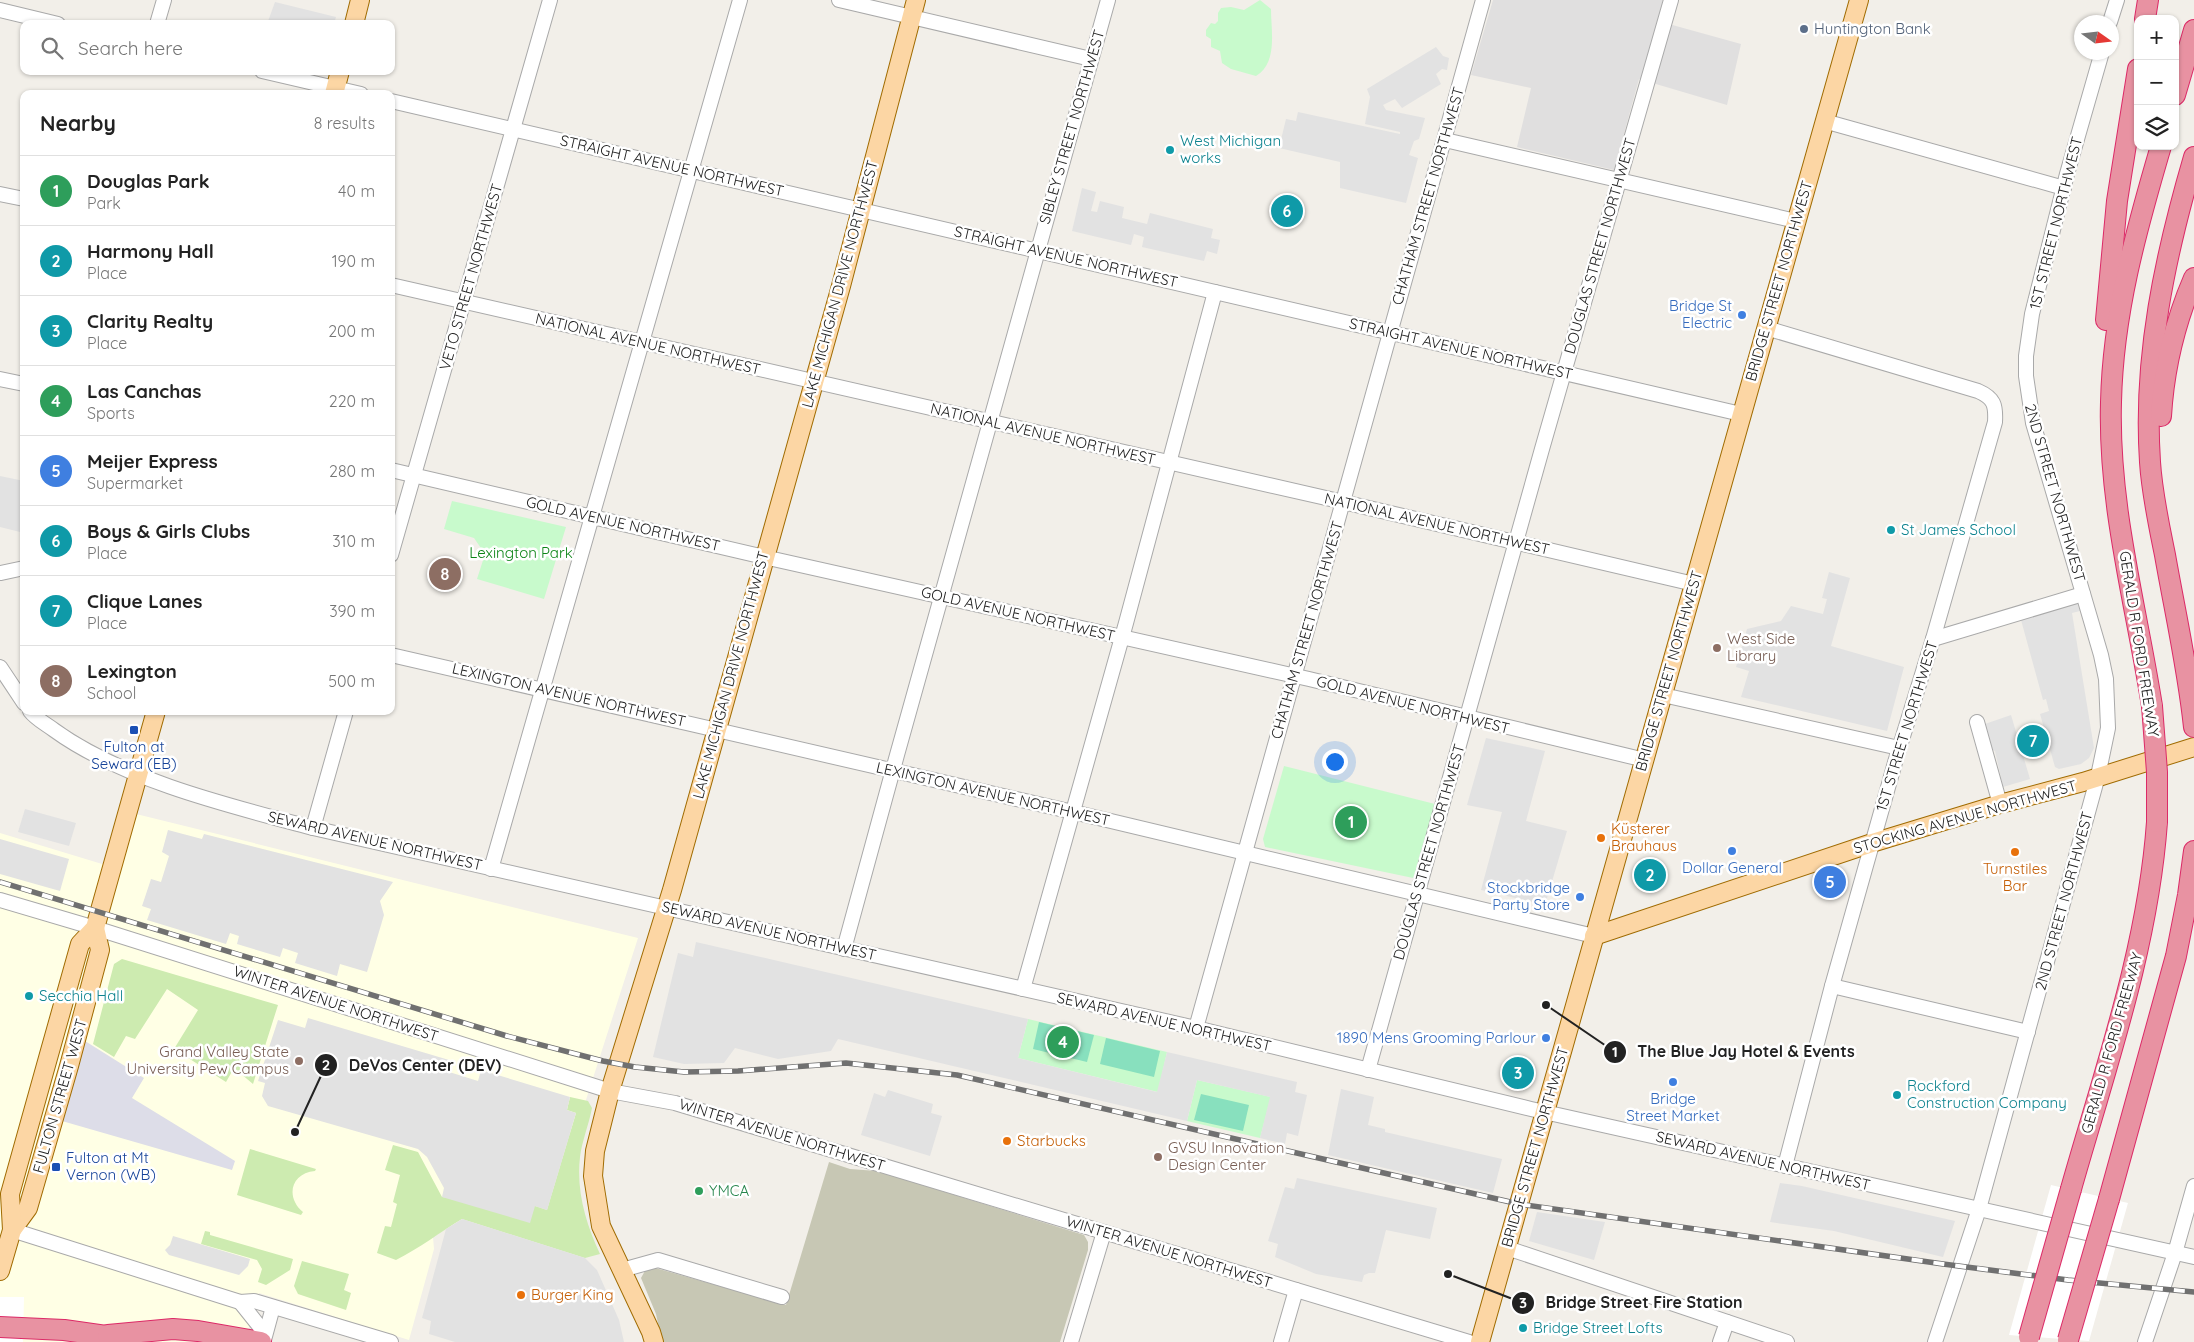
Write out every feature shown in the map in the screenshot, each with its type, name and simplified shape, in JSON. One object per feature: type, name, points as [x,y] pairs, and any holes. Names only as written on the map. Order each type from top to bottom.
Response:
[{"type":"highway","points":[[2146,15],[2148,0]]},
{"type":"highway","points":[[2179,81],[2194,30]]},
{"type":"highway","points":[[2120,533],[2108,521],[2100,431],[2108,290],[2117,201],[2134,94]]},
{"type":"highway","name":"GERALD R FORD FREEWAY","points":[[2028,1339],[2140,942],[2150,889],[2157,822],[2157,772],[2152,706],[2120,533],[2113,464],[2111,403],[2114,346],[2121,295],[2132,243],[2160,150]]},
{"type":"highway","points":[[2194,157],[2169,253],[2155,320],[2150,364],[2150,463],[2157,518],[2190,694],[2194,727]]},
{"type":"highway","points":[[2157,518],[2161,463],[2160,433],[2165,376],[2170,346],[2182,306],[2194,278]]},
{"type":"highway","points":[[2068,1341],[2176,956],[2188,895],[2194,851]]},
{"type":"highway","points":[[0,1327],[24,1327],[108,1335],[138,1342]]},
{"type":"highway","points":[[108,1335],[172,1330],[198,1331],[262,1342]]},
{"type":"main road","points":[[355,20],[360,0]]},
{"type":"main road","name":"BRIDGE STREET NORTHWEST","points":[[1480,1342],[1859,0]]},
{"type":"main road","name":"LAKE MICHIGAN DRIVE NORTHWEST","points":[[654,1342],[652,1332],[601,1226],[593,1176],[595,1152],[610,1091],[667,908],[814,382],[913,8]]},
{"type":"main road","name":"FULTON STREET WEST","points":[[0,1271],[12,1230],[10,1194],[80,944],[95,928],[155,715]]},
{"type":"main road","name":"STOCKING AVENUE NORTHWEST","points":[[1594,936],[1872,843],[2194,747]]},
{"type":"street","points":[[158,20],[164,0]]},
{"type":"street","name":"VETO STREET NORTHWEST","points":[[395,541],[550,0]]},
{"type":"street","points":[[491,869],[740,0]]},
{"type":"street","points":[[839,0],[913,8],[1091,59]]},
{"type":"street","name":"SIBLEY STREET NORTHWEST","points":[[844,949],[1108,0]]},
{"type":"street","name":"CHATHAM STREET NORTHWEST","points":[[1196,1028],[1483,0]]},
{"type":"street","name":"DOUGLAS STREET NORTHWEST","points":[[1368,1070],[1671,0]]},
{"type":"street","points":[[2112,15],[2117,0]]},
{"type":"street","points":[[0,10],[41,20]]},
{"type":"street","name":"1ST STREET NORTHWEST","points":[[2028,397],[2026,369],[2028,336],[2064,188],[2100,60]]},
{"type":"street","points":[[285,75],[336,84],[351,90]]},
{"type":"street","name":"STRAIGHT AVENUE NORTHWEST","points":[[395,102],[1741,414]]},
{"type":"street","points":[[1824,121],[2064,188]]},
{"type":"street","points":[[1445,140],[1796,221]]},
{"type":"street","points":[[0,194],[20,198]]},
{"type":"street","name":"NATIONAL AVENUE NORTHWEST","points":[[395,286],[1694,584]]},
{"type":"street","points":[[1023,989],[1169,463],[1214,292]]},
{"type":"street","name":"1ST STREET NORTHWEST","points":[[1766,328],[1988,395],[1994,401],[1995,422],[1872,843],[1785,1166]]},
{"type":"street","points":[[0,379],[20,383]]},
{"type":"street","name":"2ND STREET NORTHWEST","points":[[1935,1342],[1978,1209],[2028,1032],[2098,776],[2108,728],[2108,698],[2101,655],[2050,483],[2028,397]]},
{"type":"street","name":"GOLD AVENUE NORTHWEST","points":[[395,471],[764,557],[1294,676],[1645,760]]},
{"type":"street","points":[[1,573],[20,569]]},
{"type":"street","points":[[1933,639],[2083,594]]},
{"type":"street","name":"LEXINGTON AVENUE NORTHWEST","points":[[395,656],[1246,852],[1594,936]]},
{"type":"street","points":[[0,667],[20,697]]},
{"type":"street","points":[[1663,695],[1899,748]]},
{"type":"street","name":"SEWARD AVENUE NORTHWEST","points":[[35,715],[66,739],[138,773],[218,803],[313,828],[1196,1028],[1546,1112],[2194,1257]]},
{"type":"street","points":[[313,828],[345,715]]},
{"type":"street","points":[[1977,722],[2000,804]]},
{"type":"street","name":"WINTER AVENUE NORTHWEST","points":[[0,900],[95,928],[610,1091],[675,1103],[1469,1342]]},
{"type":"street","points":[[1832,986],[2028,1032]]},
{"type":"street","points":[[2145,1342],[2175,1253],[2194,1186]]},
{"type":"street","points":[[12,1230],[240,1302],[254,1301],[391,1342]]},
{"type":"street","points":[[1071,1342],[1104,1232]]},
{"type":"street","points":[[1507,1248],[1787,1342]]},
{"type":"street","points":[[622,1270],[658,1260],[782,1297]]},
{"type":"street","points":[[1281,1342],[1296,1290]]},
{"type":"street","points":[[240,1302],[260,1327],[262,1342]]},
{"type":"street","points":[[262,1342],[274,1307]]},
{"type":"street","points":[[1720,1342],[1727,1322]]},
{"type":"shaded area","points":[[1493,0],[1663,0],[1658,21],[1741,44],[1727,105],[1639,79],[1614,170],[1517,147],[1531,88],[1471,75]]},
{"type":"shaded area","points":[[275,2],[336,17],[335,20],[268,20]]},
{"type":"shaded area","points":[[1436,47],[1443,56],[1449,58],[1447,70],[1442,69],[1436,74],[1441,84],[1402,108],[1395,99],[1383,105],[1386,110],[1425,118],[1419,139],[1414,141],[1409,155],[1418,158],[1406,203],[1340,188],[1340,162],[1279,148],[1286,119],[1296,121],[1298,112],[1400,134],[1400,132],[1365,124],[1370,97],[1367,89]]},
{"type":"shaded area","points":[[1082,188],[1096,192],[1091,211],[1097,212],[1100,201],[1124,207],[1122,218],[1147,224],[1150,213],[1213,229],[1211,238],[1220,240],[1217,254],[1207,251],[1204,261],[1142,247],[1144,237],[1134,234],[1131,245],[1072,231]]},
{"type":"shaded area","points":[[0,476],[20,480],[20,532],[0,527]]},
{"type":"shaded area","points":[[1829,572],[1850,578],[1831,646],[1904,667],[1887,731],[1741,697],[1749,671],[1736,667],[1747,629],[1781,621],[1791,606],[1823,614],[1827,599],[1822,598]]},
{"type":"shaded area","points":[[2077,602],[2080,611],[2072,613],[2094,748],[2089,758],[2081,764],[2059,769],[2055,767],[2040,714],[2049,711],[2046,699],[2043,700],[2021,620]]},
{"type":"shaded area","points":[[2011,715],[2030,779],[2003,787],[1995,751],[1991,749],[1982,725]]},
{"type":"shaded area","points":[[1486,738],[1545,751],[1526,821],[1567,831],[1545,905],[1481,890],[1502,812],[1467,805]]},
{"type":"shaded area","points":[[25,809],[76,823],[69,846],[18,832]]},
{"type":"shaded area","name":"Grand Valley State University Pew Campus","points":[[128,812],[638,938],[577,1128],[469,1215],[433,1237],[434,1249],[409,1340],[259,1293],[245,1342],[0,1342],[0,833],[112,867]]},
{"type":"shaded area","points":[[168,830],[202,839],[204,834],[393,882],[380,901],[384,915],[367,972],[340,964],[337,976],[295,963],[298,953],[283,948],[280,957],[237,944],[239,936],[230,933],[226,944],[147,920],[151,909],[142,906],[151,879],[161,882],[169,856],[162,852]]},
{"type":"shaded area","points":[[0,839],[69,859],[60,891],[0,874]]},
{"type":"shaded area","points":[[696,942],[1028,1019],[1018,1058],[1157,1092],[1167,1052],[1297,1082],[1295,1092],[1307,1095],[1298,1136],[1287,1133],[1285,1144],[1260,1138],[1270,1097],[1197,1080],[1187,1121],[838,1039],[831,1051],[778,1059],[735,1048],[724,1063],[684,1064],[653,1057],[678,953],[693,957]]},
{"type":"shaded area","points":[[308,1018],[449,1060],[446,1071],[478,1081],[481,1070],[570,1097],[567,1110],[576,1113],[547,1210],[535,1206],[530,1223],[442,1197],[444,1188],[427,1157],[418,1149],[268,1106],[262,1096],[265,1083],[258,1081],[278,1020],[305,1028]]},
{"type":"shaded area","points":[[85,1041],[144,1078],[132,1098],[235,1161],[232,1170],[62,1121]]},
{"type":"shaded area","points":[[1341,1089],[1374,1097],[1368,1125],[1385,1129],[1385,1132],[1502,1159],[1493,1193],[1328,1155]]},
{"type":"shaded area","points":[[888,1090],[933,1104],[931,1113],[942,1116],[930,1156],[861,1135],[874,1093],[885,1097]]},
{"type":"shaded area","points":[[829,1162],[850,1169],[877,1171],[1084,1235],[1088,1242],[1088,1250],[1060,1342],[662,1342],[656,1314],[641,1278],[646,1269],[652,1267],[786,1305]]},
{"type":"shaded area","points":[[1297,1178],[1437,1208],[1430,1239],[1386,1230],[1375,1273],[1364,1275],[1362,1282],[1316,1274],[1275,1257],[1278,1244],[1268,1241],[1285,1187],[1294,1189]]},
{"type":"shaded area","points":[[1780,1183],[1802,1186],[1955,1221],[1943,1257],[1834,1231],[1770,1222]]},
{"type":"shaded area","points":[[1537,1212],[1605,1222],[1594,1260],[1529,1241]]},
{"type":"shaded area","points":[[462,1219],[585,1258],[597,1270],[619,1320],[624,1342],[455,1342],[429,1334],[431,1321],[422,1318],[446,1229]]},
{"type":"shaded area","points":[[173,1236],[250,1259],[248,1266],[239,1275],[169,1255],[165,1250],[170,1245]]},
{"type":"green space","points":[[1260,0],[1271,9],[1272,46],[1268,63],[1256,76],[1231,69],[1222,63],[1220,51],[1211,47],[1211,39],[1206,36],[1206,30],[1211,23],[1215,24],[1218,21],[1218,13],[1221,8],[1231,7],[1244,10]]},
{"type":"green space","name":"Lexington Park","points":[[452,501],[566,527],[544,599],[477,579],[485,554],[474,538],[444,529]]},
{"type":"green space","points":[[1284,766],[1439,805],[1418,879],[1265,847],[1263,839]]},
{"type":"green space","points":[[122,959],[278,1005],[253,1084],[234,1068],[226,1082],[174,1049],[198,1010],[167,989],[135,1039],[126,1036],[114,1057],[93,1044],[114,964]]},
{"type":"green space","points":[[1028,1019],[1167,1052],[1158,1092],[1018,1058]]},
{"type":"green space","points":[[1039,1022],[1094,1035],[1087,1062],[1033,1049]]},
{"type":"green space","points":[[1106,1038],[1160,1051],[1154,1077],[1100,1064]]},
{"type":"green space","points":[[1197,1080],[1271,1097],[1260,1138],[1187,1121]]},
{"type":"green space","points":[[1201,1094],[1249,1105],[1243,1131],[1194,1120]]},
{"type":"green space","points":[[570,1097],[588,1101],[592,1108],[581,1151],[579,1182],[586,1219],[600,1254],[585,1258],[462,1219],[396,1260],[377,1253],[385,1226],[391,1227],[397,1204],[393,1202],[400,1175],[385,1170],[393,1145],[418,1152],[442,1197],[535,1206],[547,1210],[576,1113],[567,1110]]},
{"type":"green space","points":[[250,1149],[316,1169],[300,1176],[293,1187],[294,1200],[303,1212],[301,1215],[237,1195]]},
{"type":"green space","points":[[205,1231],[210,1232],[210,1235],[293,1259],[290,1270],[266,1285],[258,1282],[262,1269],[257,1260],[201,1244]]},
{"type":"green space","points":[[302,1261],[349,1274],[344,1290],[351,1293],[346,1310],[298,1294],[294,1286]]},
{"type":"pier","points":[[2051,1185],[2128,1203],[2089,1341],[2009,1335]]},
{"type":"pier","points":[[0,1297],[24,1297],[23,1342],[0,1342]]},
{"type":"railway","points":[[0,882],[507,1036],[603,1061],[635,1067],[684,1072],[738,1071],[846,1063],[957,1075],[1519,1204],[1943,1264],[2068,1280],[2194,1292]]},
{"type":"place","name":"Huntington Bank","points":[[1804,29]]},
{"type":"place","name":"West Michigan works","points":[[1170,150]]},
{"type":"place","name":"Boys & Girls Clubs","points":[[1287,211]]},
{"type":"place","name":"Bridge St Electric","points":[[1742,315]]},
{"type":"place","name":"St James School","points":[[1891,530]]},
{"type":"place","name":"Lexington","points":[[445,574]]},
{"type":"place","name":"West Side Library","points":[[1717,648]]},
{"type":"place","name":"Fulton at Seward (EB)","points":[[134,730]]},
{"type":"place","name":"Clique Lanes","points":[[2033,741]]},
{"type":"place","name":"Douglas Park","points":[[1351,822]]},
{"type":"place","name":"Küsterer Brauhaus","points":[[1601,838]]},
{"type":"place","name":"Dollar General","points":[[1732,851]]},
{"type":"place","name":"Turnstiles Bar","points":[[2015,852]]},
{"type":"place","name":"Harmony Hall","points":[[1650,875]]},
{"type":"place","name":"Meijer Express","points":[[1830,882]]},
{"type":"place","name":"Stockbridge Party Store","points":[[1580,897]]},
{"type":"place","name":"Secchia Hall","points":[[29,996]]},
{"type":"place","name":"The Blue Jay Hotel & Events","points":[[1546,1005]]},
{"type":"place","name":"1890 Mens Grooming Parlour","points":[[1546,1038]]},
{"type":"place","name":"Las Canchas","points":[[1063,1042]]},
{"type":"place","name":"Grand Valley State University Pew Campus","points":[[299,1061]]},
{"type":"place","name":"Clarity Realty","points":[[1518,1073]]},
{"type":"place","name":"Bridge Street Market","points":[[1673,1082]]},
{"type":"place","name":"Rockford Construction Company","points":[[1897,1095]]},
{"type":"place","name":"DeVos Center (DEV)","points":[[295,1132]]},
{"type":"place","name":"Starbucks","points":[[1007,1141]]},
{"type":"place","name":"GVSU Innovation Design Center","points":[[1158,1157]]},
{"type":"place","name":"Fulton at Mt Vernon (WB)","points":[[56,1167]]},
{"type":"place","name":"YMCA","points":[[699,1191]]},
{"type":"place","name":"Bridge Street Fire Station","points":[[1448,1274]]},
{"type":"place","name":"Burger King","points":[[521,1295]]},
{"type":"place","name":"Bridge Street Lofts","points":[[1523,1328]]}]
